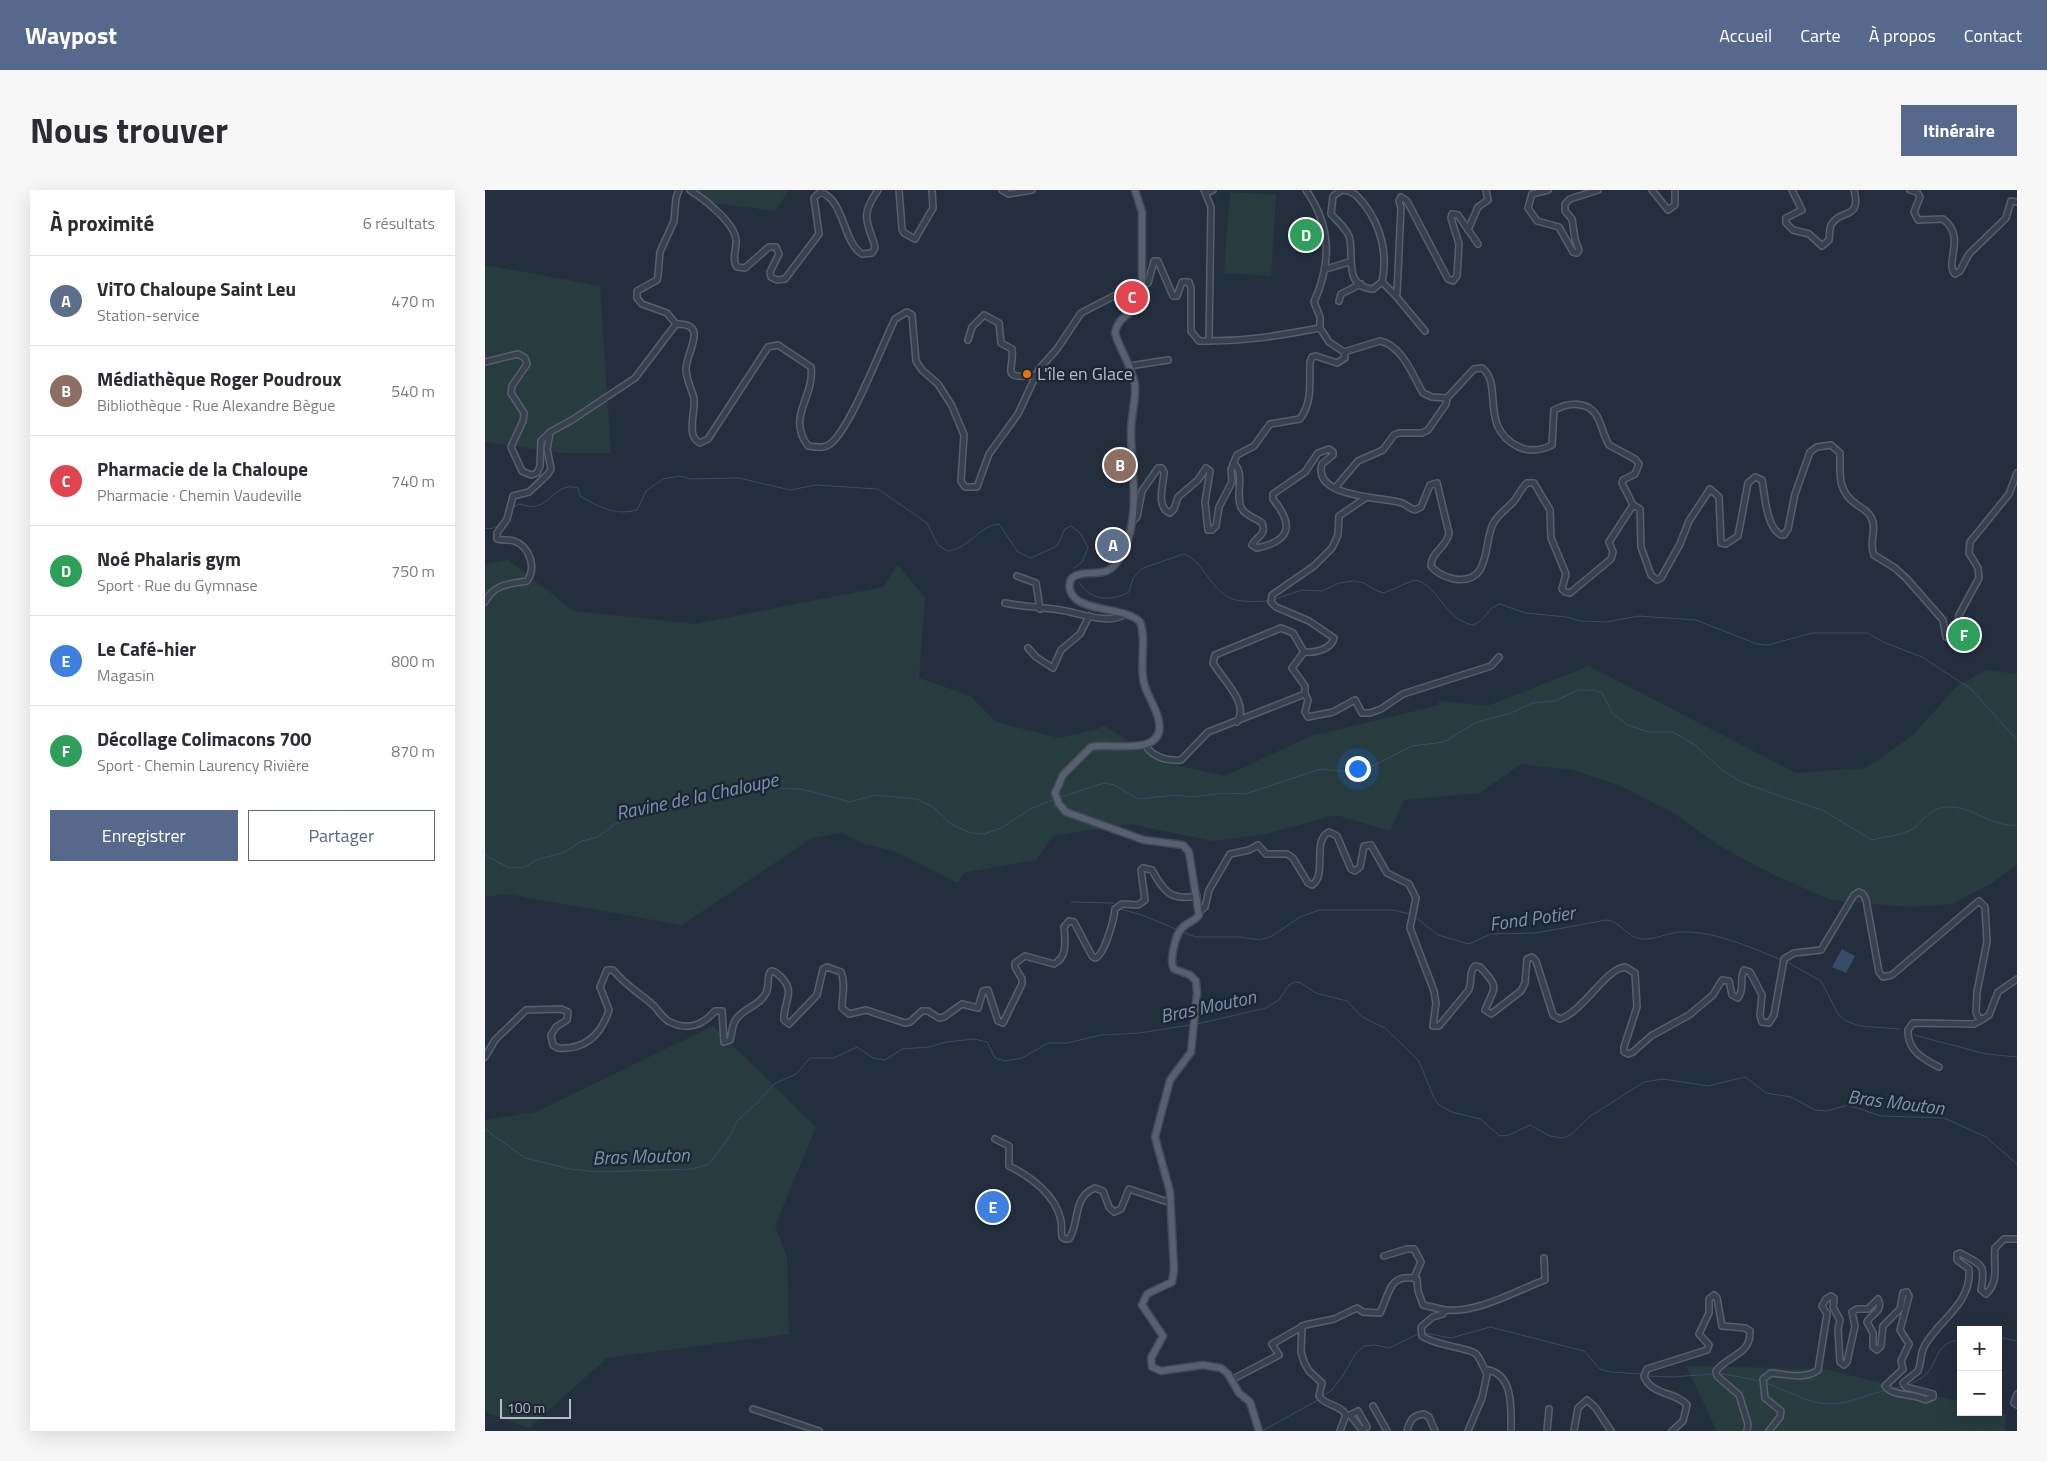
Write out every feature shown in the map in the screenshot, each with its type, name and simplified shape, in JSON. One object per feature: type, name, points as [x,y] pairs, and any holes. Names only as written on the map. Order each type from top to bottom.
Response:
[{"type":"main road","points":[[1135,190],[1142,212],[1142,284],[1138,307],[1120,320],[1115,333],[1135,386],[1131,422],[1135,477],[1132,522],[1128,542],[1111,568],[1101,573],[1076,574],[1072,578],[1070,586],[1072,594],[1081,602],[1125,614],[1137,619],[1141,625],[1144,684],[1159,723],[1157,736],[1145,745],[1138,747],[1091,747],[1059,781],[1055,793],[1059,804],[1066,812],[1135,837],[1183,845],[1189,852],[1200,911],[1197,919],[1181,930],[1171,965],[1174,969],[1194,978],[1197,993],[1193,1036],[1191,1052],[1170,1080],[1155,1137],[1166,1176],[1171,1204],[1173,1279],[1169,1284],[1147,1294],[1142,1301],[1143,1308],[1163,1336],[1151,1358],[1151,1364],[1161,1371],[1213,1365],[1221,1368],[1239,1393],[1253,1407],[1259,1429]]},
{"type":"street","points":[[676,324],[667,313],[642,304],[637,291],[657,280],[660,252],[675,221],[676,198],[679,190]]},
{"type":"street","points":[[690,190],[725,220],[735,235],[734,260],[737,267],[745,268],[769,247],[774,246],[779,250],[779,254],[770,272],[771,277],[781,280],[785,279],[812,247],[819,234],[814,198],[820,192],[831,198],[854,247],[862,254],[871,253],[875,248],[865,215],[866,208],[878,190]]},
{"type":"street","points":[[899,190],[902,229],[904,233],[915,239],[933,208],[932,190]]},
{"type":"street","points":[[1002,190],[1009,194],[1032,190]]},
{"type":"street","points":[[1209,341],[1211,207],[1205,191],[1213,190]]},
{"type":"street","points":[[1306,190],[1318,208],[1326,247],[1325,269],[1321,288],[1314,302],[1320,317],[1320,328],[1329,342],[1345,352],[1386,342],[1402,357],[1423,393],[1432,397],[1447,398]]},
{"type":"street","points":[[1382,282],[1373,288],[1361,284],[1356,278],[1349,262],[1351,245],[1348,235],[1331,214],[1333,196],[1342,190],[1350,190],[1356,194],[1379,230],[1383,245],[1382,282],[1425,331]]},
{"type":"street","points":[[1468,230],[1479,207],[1488,200],[1486,190]]},
{"type":"street","points":[[1548,190],[1532,194],[1528,208],[1537,221],[1559,227],[1573,252],[1577,253],[1579,250],[1573,233],[1573,223],[1565,211],[1565,204],[1570,200],[1598,190]]},
{"type":"street","points":[[1652,190],[1669,210],[1675,205],[1675,190]]},
{"type":"street","points":[[1792,190],[1802,210],[1786,218],[1786,222],[1793,230],[1809,234],[1822,246],[1829,240],[1830,227],[1833,222],[1850,213],[1855,207],[1854,190]]},
{"type":"street","points":[[1911,190],[1917,192],[1920,197],[1914,212],[1918,220],[1943,220],[1952,228],[1955,243],[1952,268],[1955,274],[1960,271],[1969,254],[2006,218],[2011,201],[2017,202]]},
{"type":"street","points":[[1395,295],[1399,291],[1401,208],[1399,201],[1401,196],[1407,200],[1450,281],[1456,279],[1457,276],[1459,244],[1451,214],[1458,216],[1478,244]]},
{"type":"street","points":[[676,324],[686,324],[691,328],[695,339],[686,368],[694,400],[692,434],[695,440],[700,443],[708,439],[768,347],[778,345],[811,367],[812,378],[799,417],[801,436],[808,446],[817,448],[828,446],[837,437],[860,395],[895,319],[907,312],[912,315],[916,361],[922,370],[938,384],[952,406],[965,435],[961,481],[965,487],[972,489],[977,487],[989,454],[1018,414],[1037,375],[1081,313],[1135,285],[1149,281],[1153,261],[1158,261],[1173,296],[1177,296],[1182,282],[1189,282],[1191,332],[1197,339],[1209,341],[1264,339],[1320,328]]},
{"type":"street","points":[[1325,269],[1349,262]]},
{"type":"street","points":[[1339,301],[1341,294],[1361,284]]},
{"type":"street","points":[[968,340],[976,321],[984,315],[993,318],[999,322],[1001,343],[1012,348],[1010,369],[1012,373],[1019,377],[1037,375]]},
{"type":"street","points":[[485,362],[518,354],[525,358],[527,364],[512,386],[511,394],[525,413],[511,447],[522,471],[531,475],[537,473],[540,466],[541,442],[550,432],[635,378],[676,324]]},
{"type":"street","points":[[1132,522],[1137,517],[1141,490],[1158,468],[1162,468],[1164,472],[1161,495],[1164,508],[1170,512],[1174,510],[1178,497],[1193,485],[1206,468],[1210,471],[1211,476],[1205,502],[1208,512],[1206,525],[1208,530],[1212,530],[1216,526],[1219,507],[1232,482],[1233,464],[1237,456],[1254,446],[1271,424],[1300,418],[1309,403],[1310,362],[1312,357],[1316,356],[1337,363],[1345,358],[1345,352]]},
{"type":"street","points":[[1129,366],[1168,360]]},
{"type":"street","points":[[1335,488],[1358,461],[1383,450],[1394,435],[1399,432],[1422,433],[1428,430],[1446,404],[1447,398],[1474,369],[1482,368],[1489,376],[1493,412],[1500,433],[1507,441],[1530,451],[1544,449],[1552,445],[1553,410],[1578,404],[1589,406],[1596,414],[1609,445],[1635,458],[1639,464],[1635,474],[1623,480],[1621,484],[1633,505],[1638,506],[1641,513],[1640,541],[1643,553],[1651,575],[1655,580],[1659,580],[1681,544],[1689,521],[1708,490],[1713,490],[1719,497],[1721,543],[1726,544],[1737,536],[1743,516],[1748,483],[1755,477],[1762,480],[1765,502],[1775,530],[1784,535],[1789,529],[1795,494],[1811,451],[1825,445],[1835,447],[1840,454],[1842,488],[1853,502],[1867,511],[1873,523],[1871,544],[1874,555],[1895,568],[1907,579],[1943,620],[1946,637],[1952,638],[1956,634],[1959,615],[1979,578],[1978,568],[1969,553],[1969,542],[2009,494],[2017,472]]},
{"type":"street","points":[[485,602],[492,590],[511,582],[527,581],[529,578],[531,560],[527,551],[512,540],[497,539],[497,532],[507,519],[513,496],[529,492],[551,469],[547,449],[550,432]]},
{"type":"street","points":[[1233,464],[1237,465],[1239,469],[1241,507],[1246,514],[1262,523],[1264,528],[1261,536],[1252,543],[1253,547],[1257,548],[1273,544],[1284,535],[1286,520],[1282,509],[1273,499],[1273,494],[1305,472],[1314,456],[1326,450],[1332,450],[1333,455],[1322,464],[1321,470],[1326,481],[1341,492],[1402,503],[1415,510],[1421,507],[1430,485],[1437,483],[1449,534],[1447,542],[1432,558],[1431,566],[1443,575],[1461,579],[1474,574],[1481,568],[1488,551],[1490,530],[1497,517],[1515,501],[1527,483],[1535,483],[1550,510],[1551,538],[1566,574],[1562,589],[1570,593],[1611,560],[1613,552],[1609,542],[1633,505]]},
{"type":"street","points":[[1304,652],[1314,652],[1327,647],[1334,638],[1309,621],[1276,607],[1271,602],[1273,595],[1319,562],[1337,539],[1339,516],[1367,497]]},
{"type":"street","points":[[1017,576],[1036,583],[1040,609]]},
{"type":"street","points":[[1005,603],[1089,616],[1114,618],[1125,614]]},
{"type":"street","points":[[1028,648],[1035,657],[1053,668],[1061,650],[1079,634],[1089,616]]},
{"type":"street","points":[[1237,722],[1241,716],[1241,706],[1213,663],[1215,655],[1281,628],[1293,633],[1304,652]]},
{"type":"street","points":[[1304,652],[1291,668],[1305,686],[1305,694],[1308,700],[1305,712],[1308,717],[1333,712],[1355,700],[1362,713],[1370,713],[1390,704],[1403,694],[1491,666],[1499,657]]},
{"type":"street","points":[[1145,745],[1149,751],[1159,757],[1181,760],[1203,736],[1305,694]]},
{"type":"street","points":[[1200,911],[1205,907],[1209,890],[1230,854],[1244,852],[1257,846],[1261,846],[1267,855],[1283,853],[1290,856],[1308,883],[1314,884],[1317,880],[1322,840],[1329,832],[1337,836],[1351,869],[1355,871],[1360,867],[1364,846],[1371,844],[1387,873],[1409,884],[1413,889],[1416,902],[1410,928],[1413,941],[1434,991],[1436,1004],[1433,1026],[1439,1026],[1468,991],[1471,985],[1471,971],[1475,966],[1480,967],[1494,984],[1493,996],[1485,1010],[1491,1014],[1521,991],[1525,983],[1527,959],[1532,957],[1536,961],[1553,1016],[1560,1019],[1585,1002],[1615,969],[1625,967],[1635,973],[1638,1000],[1624,1047],[1624,1052],[1628,1054],[1655,1034],[1689,1016],[1713,995],[1722,980],[1729,981],[1733,997],[1739,998],[1742,993],[1744,970],[1750,972],[1760,990],[1762,1022],[1766,1025],[1769,1023],[1774,1016],[1785,959],[1793,953],[1821,950],[1857,893],[1863,894],[1866,900],[1879,972],[1885,978],[1892,975],[1975,903],[1980,901],[1985,907],[1987,942],[1977,992],[1976,1012],[1978,1017],[1983,1018]]},
{"type":"street","points":[[485,1057],[495,1040],[520,1015],[534,1008],[561,1009],[568,1012],[567,1020],[556,1027],[551,1034],[551,1040],[557,1048],[590,1042],[596,1037],[609,1010],[600,987],[607,970],[613,970],[624,984],[653,1006],[670,1022],[699,1026],[706,1022],[715,1011],[722,1011],[724,1042],[730,1040],[735,1022],[740,1015],[763,999],[767,991],[768,975],[771,970],[776,972],[788,984],[789,990],[784,1020],[789,1024],[817,995],[821,974],[823,969],[827,967],[841,972],[843,976],[844,986],[841,1008],[849,1014],[866,1010],[905,1023],[922,1011],[929,1011],[939,1018],[944,1017],[962,1004],[978,1008],[983,991],[988,990],[998,1022],[1003,1024],[1022,984],[1022,979],[1015,967],[1015,963],[1025,956],[1054,964],[1059,962],[1065,948],[1064,927],[1069,921],[1074,922],[1078,927],[1092,956],[1095,958],[1099,957],[1102,954],[1107,935],[1113,923],[1115,909],[1122,904],[1138,905],[1145,900],[1141,870],[1143,868],[1152,870],[1171,896],[1182,898],[1197,896]]},
{"type":"street","points":[[1939,1067],[1920,1056],[1911,1047],[1907,1030],[1913,1022],[1974,1024],[1989,1015],[1998,992],[2017,979]]},
{"type":"street","points":[[995,1139],[1009,1146],[1009,1166],[1019,1170],[1046,1191],[1051,1198],[1058,1211],[1062,1237],[1065,1239],[1069,1239],[1072,1234],[1081,1200],[1088,1192],[1095,1188],[1103,1191],[1109,1207],[1114,1212],[1121,1209],[1129,1189],[1171,1204]]},
{"type":"street","points":[[1769,1431],[1780,1417],[1781,1411],[1765,1398],[1763,1379],[1771,1373],[1803,1376],[1812,1375],[1818,1370],[1827,1314],[1823,1306],[1826,1299],[1831,1296],[1834,1298],[1833,1307],[1840,1320],[1838,1329],[1840,1362],[1844,1365],[1847,1362],[1855,1326],[1853,1312],[1857,1309],[1868,1308],[1878,1299],[1880,1305],[1878,1310],[1867,1322],[1873,1333],[1873,1347],[1877,1350],[1881,1346],[1883,1326],[1898,1311],[1903,1293],[1907,1292],[1909,1296],[1901,1330],[1909,1344],[1901,1361],[1903,1369],[1885,1386],[1891,1391],[1918,1395],[1925,1400],[1933,1397],[1933,1394],[1929,1392],[1906,1386],[1903,1383],[1918,1370],[1919,1358],[1925,1346],[1959,1306],[1967,1288],[1968,1267],[1957,1260],[1956,1256],[1960,1253],[1981,1265],[1984,1272],[1981,1292],[1986,1294],[1990,1290],[1996,1271],[1995,1248],[2004,1239],[2017,1239]]},
{"type":"street","points":[[1385,1256],[1407,1248],[1414,1249],[1421,1262],[1414,1278]]},
{"type":"street","points":[[1414,1278],[1417,1279],[1418,1291],[1423,1305],[1428,1308],[1458,1310],[1496,1300],[1545,1280],[1544,1258]]},
{"type":"street","points":[[1231,1380],[1279,1355],[1272,1344],[1302,1326],[1334,1319],[1357,1308],[1363,1312],[1379,1313],[1389,1287],[1393,1283],[1414,1278]]},
{"type":"street","points":[[1672,1431],[1683,1421],[1687,1405],[1684,1401],[1665,1394],[1650,1385],[1643,1376],[1647,1369],[1707,1350],[1709,1345],[1707,1341],[1699,1334],[1709,1313],[1709,1299],[1714,1295],[1717,1298],[1721,1326],[1729,1328],[1739,1326],[1750,1331],[1749,1343],[1745,1350],[1726,1360],[1716,1371],[1717,1376],[1739,1396],[1748,1424],[1747,1431]]},
{"type":"street","points":[[1445,1310],[1443,1314],[1433,1317],[1421,1327],[1422,1336],[1429,1341],[1448,1347],[1469,1349],[1477,1354],[1486,1372],[1482,1398],[1468,1431]]},
{"type":"street","points":[[1302,1326],[1301,1352],[1307,1367],[1322,1383],[1319,1393],[1321,1399],[1343,1410],[1346,1415],[1340,1431]]},
{"type":"street","points":[[1486,1372],[1488,1370],[1499,1373],[1504,1379],[1510,1405],[1511,1431]]},
{"type":"street","points":[[2017,1394],[2014,1403],[2017,1405]]},
{"type":"street","points":[[1574,1431],[1578,1408],[1587,1400],[1595,1407],[1611,1431]]},
{"type":"street","points":[[1373,1406],[1387,1431]]},
{"type":"street","points":[[753,1409],[819,1431]]},
{"type":"street","points":[[1547,1431],[1549,1409]]},
{"type":"street","points":[[1407,1431],[1412,1418],[1417,1414],[1424,1414],[1429,1417],[1435,1431]]},
{"type":"green space","points":[[691,190],[789,190],[775,211],[690,200]]},
{"type":"green space","points":[[1230,192],[1276,195],[1271,276],[1224,273]]},
{"type":"green space","points":[[485,265],[600,286],[611,453],[563,453],[485,442]]},
{"type":"green space","points":[[508,560],[574,611],[695,624],[883,587],[898,565],[925,598],[919,678],[971,696],[996,722],[1059,738],[1098,729],[1103,725],[1162,762],[1225,776],[1311,736],[1440,705],[1438,701],[1487,706],[1589,666],[1796,773],[1866,768],[1912,736],[1957,686],[1986,670],[2017,674],[2017,865],[1992,883],[1952,904],[1908,907],[1831,900],[1776,876],[1723,848],[1673,813],[1623,787],[1573,770],[1521,764],[1480,793],[1404,800],[1390,831],[1336,815],[1265,834],[1214,841],[1129,824],[1053,836],[1036,860],[963,873],[958,883],[894,851],[864,844],[842,833],[812,838],[682,925],[507,894],[485,897],[485,564]]},
{"type":"green space","points":[[713,1026],[816,1127],[775,1226],[787,1257],[789,1334],[607,1358],[529,1428],[485,1412],[485,1120],[536,1112]]},
{"type":"green space","points":[[1686,1366],[1824,1369],[1957,1401],[1957,1416],[2002,1416],[2002,1413],[2006,1414],[2005,1431],[1717,1431]]},
{"type":"water","points":[[1842,949],[1855,956],[1846,973],[1832,967]]},
{"type":"waterway","points":[[513,507],[520,504],[538,505],[562,489],[569,487],[578,488],[580,496],[601,507],[614,511],[629,512],[637,510],[646,491],[663,479],[679,476],[691,479],[739,478],[790,490],[816,485],[878,489],[927,523],[938,545],[947,551],[961,547],[985,529],[999,524],[1018,552],[1031,558],[1057,546],[1065,529],[1071,526],[1080,533],[1088,547],[1082,562],[1074,568]]},
{"type":"waterway","points":[[485,528],[492,529],[502,522],[505,516]]},
{"type":"waterway","points":[[1079,582],[1089,593],[1095,596],[1101,598],[1115,597],[1129,592],[1133,578],[1143,568],[1184,554],[1196,562],[1216,587],[1229,597],[1244,601],[1268,601]]},
{"type":"waterway","points":[[1275,599],[1302,590],[1322,591],[1339,583],[1354,581],[1364,583],[1384,593],[1414,580],[1422,582],[1429,587],[1455,616],[1463,622],[1473,625],[1481,620],[1492,608],[1500,604],[1525,613],[1567,617],[1580,621],[1606,622],[1639,616],[1696,620],[1757,644],[1768,645],[1812,633],[1868,633],[1883,642],[1922,657],[1971,689],[2017,740]]},
{"type":"waterway","name":"Ravine de la Chaloupe","points":[[1058,798],[1104,783],[1114,785],[1138,799],[1176,795],[1191,797],[1224,793],[1245,794],[1320,769],[1352,772],[1367,769],[1412,746],[1444,742],[1477,722],[1511,713],[1532,703],[1555,701],[1578,690],[1594,690],[1602,693],[1613,714],[1628,725],[1649,732],[1673,732],[1695,745],[1722,770],[1743,783],[1824,811],[1872,840],[1910,831],[1934,811],[1944,807],[1959,808],[1991,821],[2017,825]]},
{"type":"waterway","name":"Ravine de la Chaloupe","points":[[485,855],[509,868],[525,867],[536,860],[565,852],[582,841],[598,837],[616,823],[653,813],[772,788],[801,789],[850,802],[875,795],[917,799],[933,807],[951,824],[970,833],[984,834],[1001,828],[1032,808],[1055,799]]},
{"type":"waterway","name":"Fond Potier","points":[[1071,902],[1113,903]]},
{"type":"waterway","name":"Fond Potier","points":[[1120,909],[1142,915],[1178,930]]},
{"type":"waterway","name":"Fond Potier","points":[[1182,932],[1196,937],[1240,937],[1260,940],[1272,936],[1300,917],[1319,910],[1393,910],[1410,914]]},
{"type":"waterway","name":"Fond Potier","points":[[1415,917],[1438,935],[1469,944],[1491,934],[1536,933],[1606,920],[1616,923],[1637,938],[1652,938],[1679,932],[1692,932],[1731,940],[1779,959]]},
{"type":"waterway","name":"Fond Potier","points":[[1787,962],[1821,981],[1838,1014],[1846,1021],[1860,1026],[1899,1029]]},
{"type":"waterway","name":"Bras Mouton","points":[[1197,1024],[1266,1008],[1279,1000],[1289,985],[1295,982],[1301,983],[1316,993],[1347,1001],[1362,1017],[1385,1028],[1419,1061],[1434,1098],[1439,1105],[1452,1112],[1480,1119],[1500,1136],[1509,1135],[1530,1125],[1550,1136],[1563,1138],[1572,1134],[1589,1117],[1644,1082],[1663,1079],[1708,1086],[1745,1077],[1766,1093],[1791,1097],[1815,1110],[1827,1111],[1848,1105],[1881,1116],[1944,1118],[1986,1137],[2017,1164]]},
{"type":"waterway","name":"Bras Mouton","points":[[485,1129],[525,1158],[570,1169],[599,1172],[692,1169],[709,1164],[728,1139],[738,1120],[774,1084],[796,1074],[810,1058],[834,1058],[857,1047],[873,1058],[885,1060],[902,1049],[929,1047],[946,1042],[974,1039],[987,1042],[995,1058],[1005,1061],[1022,1058],[1048,1043],[1067,1043],[1101,1035],[1139,1033],[1190,1025]]},
{"type":"waterway","name":"Fond Potier","points":[[1914,1035],[1986,1054],[2017,1057]]},
{"type":"waterway","points":[[1424,1333],[1451,1338],[1490,1327],[1584,1351],[1600,1369],[1610,1372],[1641,1374]]},
{"type":"waterway","points":[[1321,1397],[1331,1391],[1356,1353],[1364,1346],[1375,1345],[1389,1348],[1420,1333]]},
{"type":"waterway","points":[[2002,1338],[2017,1341]]},
{"type":"waterway","points":[[1908,1385],[1919,1380],[1930,1370],[1946,1344],[1957,1340]]},
{"type":"waterway","points":[[1719,1373],[1760,1381]]},
{"type":"waterway","points":[[1648,1376],[1672,1377],[1713,1374]]},
{"type":"waterway","points":[[1766,1383],[1814,1402],[1830,1404],[1887,1390]]},
{"type":"waterway","points":[[1893,1389],[1904,1386]]},
{"type":"waterway","points":[[1262,1431],[1318,1400]]},
{"type":"place","name":"Noé Phalaris gym","points":[[1306,235]]},
{"type":"place","name":"Pharmacie de la Chaloupe","points":[[1132,297]]},
{"type":"place","name":"L'île en Glace","points":[[1027,374]]},
{"type":"place","name":"Médiathèque Roger Poudroux","points":[[1120,465]]},
{"type":"place","name":"ViTO Chaloupe Saint Leu","points":[[1113,545]]},
{"type":"place","name":"Décollage Colimacons 700","points":[[1964,635]]},
{"type":"place","name":"Le Café-hier","points":[[993,1207]]}]
